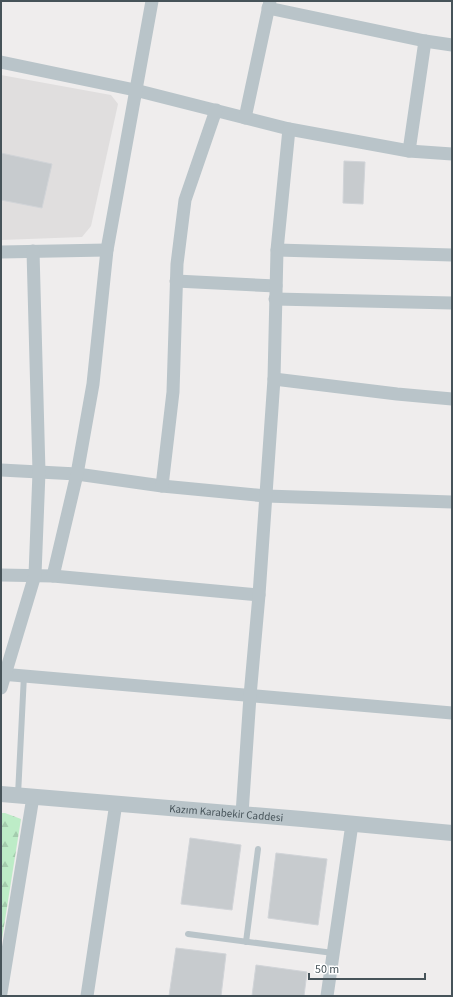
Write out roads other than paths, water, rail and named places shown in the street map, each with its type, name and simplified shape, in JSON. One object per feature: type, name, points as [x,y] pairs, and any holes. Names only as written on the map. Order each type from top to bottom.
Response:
[{"type":"street","points":[[53,576],[77,474],[93,384],[108,250],[152,1]]},
{"type":"street","points":[[245,118],[269,4],[425,41],[452,45]]},
{"type":"street","points":[[409,151],[425,41]]},
{"type":"street","points":[[1,62],[136,90],[289,129],[409,151],[452,154]]},
{"type":"street","points":[[162,486],[173,392],[177,264],[185,200],[216,110]]},
{"type":"street","points":[[242,814],[274,379],[277,250],[289,129]]},
{"type":"street","points":[[1,252],[108,250]]},
{"type":"street","points":[[277,250],[452,255]]},
{"type":"street","points":[[1,688],[3,674],[35,575],[39,472],[33,251]]},
{"type":"street","points":[[176,281],[275,293],[452,304]]},
{"type":"street","points":[[274,379],[452,399]]},
{"type":"street","points":[[1,470],[77,474],[162,486],[266,496],[452,502]]},
{"type":"street","points":[[1,574],[53,576],[259,595]]},
{"type":"street","points":[[3,674],[452,713]]},
{"type":"street","name":"Kazım Karabekir Caddesi","points":[[1,794],[452,833]]},
{"type":"street","points":[[1,993],[26,796]]},
{"type":"street","points":[[87,996],[116,803]]},
{"type":"street","points":[[327,996],[352,824]]},
{"type":"lane","points":[[24,675],[26,796]]},
{"type":"lane","points":[[246,942],[258,849]]},
{"type":"lane","points":[[188,934],[333,953]]}]
